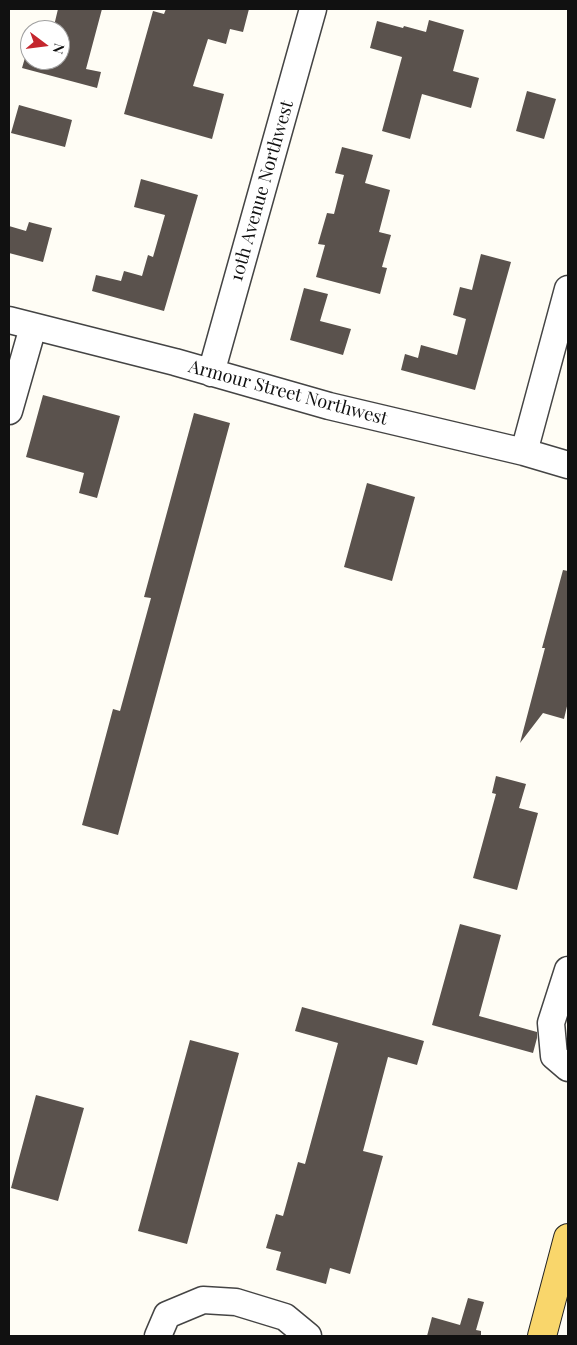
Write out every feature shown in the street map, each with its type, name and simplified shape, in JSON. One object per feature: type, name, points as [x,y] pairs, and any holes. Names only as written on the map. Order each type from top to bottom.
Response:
[{"type":"main road","points":[[542,1336],[568,1238]]},
{"type":"street","name":"10th Avenue Northwest","points":[[211,373],[313,9]]},
{"type":"street","points":[[524,452],[568,289]]},
{"type":"street","name":"Armour Street Northwest","points":[[21,324],[175,362],[329,406],[524,452],[568,465]]},
{"type":"street","points":[[9,411],[21,324]]},
{"type":"street","points":[[568,970],[551,1023],[554,1056],[568,1068]]},
{"type":"street","points":[[158,1336],[167,1315],[203,1300],[236,1302],[286,1316],[308,1336]]},
{"type":"building","points":[[58,9],[102,9],[86,69],[101,72],[97,88],[30,70],[70,70],[70,20],[55,20]]},
{"type":"building","points":[[166,9],[249,9],[243,32],[230,29],[226,44],[208,39],[193,86],[224,94],[212,139],[124,114],[153,11],[164,14]]},
{"type":"building","points":[[429,20],[464,30],[453,71],[479,78],[471,108],[422,94],[410,139],[382,131],[402,57],[370,48],[377,21],[426,32]]},
{"type":"building","points":[[527,91],[556,99],[544,139],[516,131]]},
{"type":"building","points":[[19,105],[72,120],[65,147],[11,133]]},
{"type":"building","points":[[342,147],[373,155],[365,183],[390,190],[379,232],[391,235],[382,267],[387,268],[380,294],[316,277],[325,245],[318,244],[327,213],[334,214],[344,175],[335,173]]},
{"type":"building","points":[[141,179],[198,195],[164,311],[92,291],[96,275],[121,281],[124,271],[142,276],[148,255],[153,257],[165,215],[134,207]]},
{"type":"building","points":[[29,222],[52,228],[43,262],[9,253],[9,226],[26,231]]},
{"type":"building","points":[[481,254],[511,262],[475,390],[401,370],[405,354],[418,358],[421,345],[457,355],[466,319],[453,315],[460,287],[472,290]]},
{"type":"building","points":[[304,288],[328,294],[320,321],[351,329],[343,355],[290,340]]},
{"type":"building","points":[[43,395],[120,416],[97,498],[79,493],[84,473],[26,457]]},
{"type":"building","points":[[194,413],[230,423],[118,835],[82,825],[113,709],[120,711],[151,598],[144,597]]},
{"type":"building","points":[[367,483],[415,497],[392,581],[344,567]]},
{"type":"building","points":[[563,570],[568,571],[568,702],[564,719],[543,713],[520,743],[545,648],[542,648]]},
{"type":"building","points":[[496,776],[526,784],[519,808],[538,813],[517,890],[473,878],[496,794],[492,793]]},
{"type":"building","points":[[460,924],[501,935],[479,1016],[537,1032],[533,1053],[432,1025]]},
{"type":"building","points":[[302,1007],[424,1041],[417,1065],[388,1057],[363,1151],[383,1156],[350,1274],[330,1268],[326,1284],[276,1270],[281,1252],[266,1248],[276,1214],[283,1216],[298,1162],[305,1164],[338,1043],[295,1031]]},
{"type":"building","points":[[190,1040],[239,1053],[187,1244],[138,1231]]},
{"type":"building","points":[[36,1095],[84,1108],[58,1201],[11,1188]]},
{"type":"building","points":[[468,1298],[484,1302],[476,1330],[481,1331],[481,1336],[427,1336],[432,1317],[460,1325]]}]
